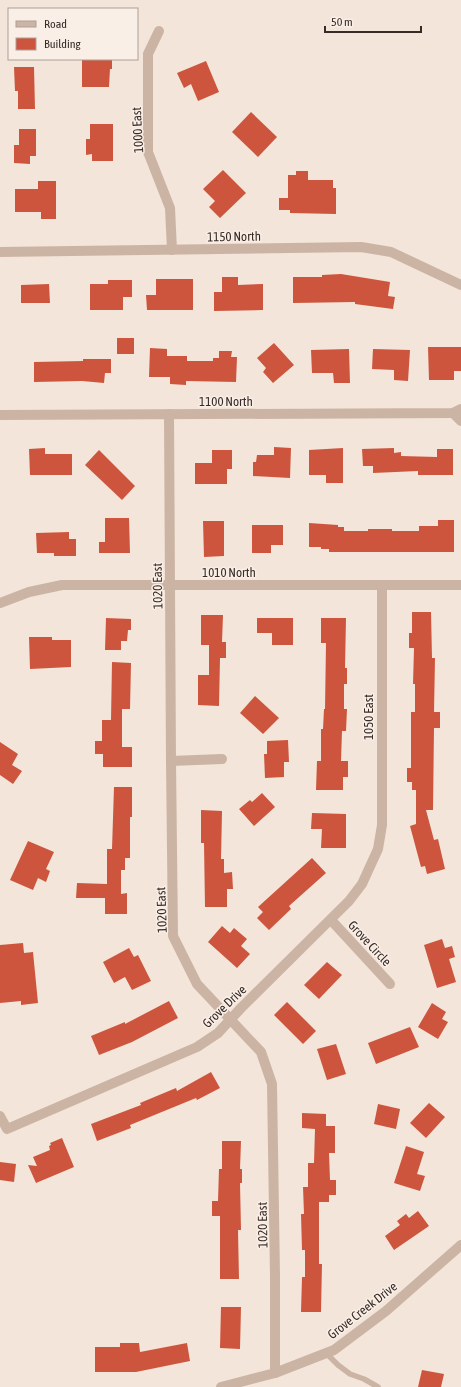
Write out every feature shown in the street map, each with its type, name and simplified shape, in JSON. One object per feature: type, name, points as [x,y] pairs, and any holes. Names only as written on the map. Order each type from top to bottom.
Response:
[{"type":"street","name":"1000 East","points":[[158,31],[148,54],[148,152],[170,208],[172,250]]},
{"type":"street","name":"1150 North","points":[[0,252],[361,247],[391,252],[461,285]]},
{"type":"street","name":"1100 North","points":[[0,415],[457,411],[461,421]]},
{"type":"street","name":"1020 East","points":[[169,414],[169,585],[173,936],[197,984],[261,1052],[272,1084],[275,1372]]},
{"type":"street","name":"1010 North","points":[[0,603],[29,592],[62,585],[461,585]]},
{"type":"street","name":"1050 East","points":[[378,849],[382,825],[382,585]]},
{"type":"street","points":[[171,760],[222,759]]},
{"type":"street","name":"Grove Drive","points":[[0,1116],[7,1129],[197,1047],[218,1033],[241,1008],[349,901],[362,884],[378,849]]},
{"type":"street","name":"Grove Circle","points":[[331,920],[390,984]]},
{"type":"street","name":"Grove Creek Drive","points":[[221,1387],[275,1372],[334,1350],[386,1310],[461,1245]]},
{"type":"lane","points":[[326,1353],[350,1374],[364,1379],[378,1387]]},
{"type":"building","points":[[82,60],[112,60],[109,87],[82,87]]},
{"type":"building","points":[[206,61],[219,92],[198,101],[191,84],[184,88],[177,73]]},
{"type":"building","points":[[14,67],[34,67],[35,109],[18,109],[18,91],[15,91]]},
{"type":"building","points":[[251,112],[277,137],[258,157],[232,132]]},
{"type":"building","points":[[90,124],[113,124],[113,161],[92,161],[92,154],[86,155],[86,139],[90,139]]},
{"type":"building","points":[[19,129],[36,129],[36,156],[30,156],[30,164],[14,163],[14,145],[19,145]]},
{"type":"building","points":[[223,170],[246,193],[220,218],[209,207],[215,201],[203,189]]},
{"type":"building","points":[[296,171],[308,171],[308,180],[333,180],[333,188],[336,188],[336,214],[290,213],[290,210],[279,210],[279,198],[288,198],[288,175],[296,175]]},
{"type":"building","points":[[38,181],[56,181],[56,219],[41,219],[41,212],[15,212],[15,189],[38,189]]},
{"type":"building","points":[[341,274],[390,282],[388,296],[395,297],[393,309],[355,304],[355,302],[293,303],[293,277],[322,277],[322,275]]},
{"type":"building","points":[[222,277],[238,277],[238,285],[263,284],[263,310],[214,311],[214,292],[222,292]]},
{"type":"building","points":[[156,279],[193,279],[193,310],[147,310],[146,295],[156,295]]},
{"type":"building","points":[[108,280],[132,280],[132,297],[123,297],[123,310],[90,310],[90,284],[108,284]]},
{"type":"building","points":[[49,284],[50,303],[21,303],[21,285]]},
{"type":"building","points":[[117,338],[134,338],[134,354],[117,354]]},
{"type":"building","points":[[274,343],[294,365],[273,383],[263,372],[266,368],[257,358]]},
{"type":"building","points":[[428,347],[461,347],[461,371],[454,371],[454,380],[429,380]]},
{"type":"building","points":[[150,348],[167,349],[167,356],[187,356],[187,361],[213,361],[213,358],[219,358],[219,351],[232,351],[231,357],[237,357],[236,382],[186,381],[186,385],[170,384],[170,377],[149,377]]},
{"type":"building","points":[[349,349],[350,383],[334,383],[333,373],[312,373],[311,350]]},
{"type":"building","points":[[373,349],[410,350],[408,381],[394,380],[394,370],[372,369]]},
{"type":"building","points":[[83,359],[111,359],[111,373],[105,373],[104,383],[82,381],[34,382],[34,362],[83,361]]},
{"type":"building","points":[[274,447],[291,448],[290,478],[253,476],[253,462],[256,462],[257,455],[274,455]]},
{"type":"building","points":[[45,448],[45,454],[72,454],[72,475],[30,475],[29,449]]},
{"type":"building","points":[[343,448],[343,483],[326,483],[326,475],[309,475],[309,450]]},
{"type":"building","points":[[394,448],[394,453],[401,452],[401,456],[437,457],[437,449],[453,449],[453,475],[418,475],[418,471],[373,473],[373,466],[363,466],[362,449]]},
{"type":"building","points":[[99,450],[135,486],[122,500],[85,465]]},
{"type":"building","points":[[212,450],[232,450],[232,469],[227,469],[227,484],[195,484],[195,463],[212,463]]},
{"type":"building","points":[[105,518],[129,518],[130,553],[99,553],[99,542],[105,542]]},
{"type":"building","points":[[438,520],[454,520],[454,552],[329,552],[329,549],[321,549],[321,547],[309,547],[309,523],[338,525],[338,527],[344,527],[344,531],[392,529],[392,531],[419,531],[419,526],[438,526]]},
{"type":"building","points":[[203,521],[224,521],[224,556],[204,557]]},
{"type":"building","points":[[252,525],[283,525],[283,545],[271,545],[271,553],[252,553]]},
{"type":"building","points":[[69,532],[69,539],[76,539],[76,556],[54,556],[54,553],[37,553],[36,533]]},
{"type":"building","points":[[412,612],[431,612],[432,658],[435,658],[434,712],[440,712],[440,728],[434,728],[433,810],[426,810],[434,840],[438,839],[445,869],[427,874],[425,866],[421,867],[410,826],[416,824],[416,790],[412,790],[412,782],[407,782],[407,768],[411,768],[411,712],[415,712],[415,684],[413,684],[414,648],[409,648],[409,633],[412,633]]},
{"type":"building","points":[[201,615],[223,615],[222,642],[226,642],[226,658],[220,658],[219,706],[198,705],[198,675],[209,675],[209,645],[201,645]]},
{"type":"building","points":[[106,618],[131,619],[131,630],[128,630],[127,641],[121,641],[121,650],[105,650]]},
{"type":"building","points":[[257,618],[293,618],[293,645],[272,645],[272,633],[257,633]]},
{"type":"building","points":[[321,618],[346,618],[345,668],[347,668],[347,684],[344,684],[344,709],[347,709],[346,731],[342,731],[341,761],[348,761],[348,777],[343,777],[343,790],[316,790],[317,761],[321,761],[321,729],[323,729],[325,709],[326,643],[321,643]]},
{"type":"building","points":[[29,637],[52,637],[52,640],[71,640],[71,667],[30,669]]},
{"type":"building","points":[[112,662],[131,663],[130,709],[122,709],[122,747],[132,747],[132,767],[103,767],[103,754],[95,754],[95,741],[102,741],[102,720],[111,720]]},
{"type":"building","points":[[255,696],[279,718],[263,734],[240,713]]},
{"type":"building","points":[[288,740],[289,762],[284,762],[284,777],[265,778],[264,754],[267,754],[267,741]]},
{"type":"building","points":[[0,742],[18,754],[12,765],[22,771],[13,784],[0,775]]},
{"type":"building","points":[[114,787],[132,787],[130,858],[125,858],[125,870],[121,870],[121,894],[127,893],[127,914],[105,914],[105,898],[76,898],[77,883],[107,884],[107,849],[112,849]]},
{"type":"building","points":[[262,793],[275,807],[254,826],[239,809],[250,800],[252,802]]},
{"type":"building","points":[[201,810],[222,811],[221,859],[224,859],[224,873],[232,872],[233,889],[227,889],[227,907],[205,907],[204,843],[201,843]]},
{"type":"building","points":[[312,813],[346,814],[346,848],[321,848],[322,829],[311,829]]},
{"type":"building","points":[[28,841],[54,852],[46,869],[50,871],[46,882],[38,878],[33,890],[10,880]]},
{"type":"building","points":[[312,858],[326,873],[289,906],[291,909],[269,930],[257,918],[263,912],[258,907]]},
{"type":"building","points":[[222,926],[230,933],[234,928],[247,939],[241,946],[250,954],[237,968],[208,942]]},
{"type":"building","points":[[442,939],[445,948],[452,946],[455,957],[449,959],[456,982],[437,988],[424,945]]},
{"type":"building","points":[[23,943],[24,953],[33,952],[38,1003],[21,1005],[21,1001],[0,1003],[0,945]]},
{"type":"building","points":[[129,948],[134,957],[138,955],[151,981],[132,990],[125,977],[114,983],[103,962]]},
{"type":"building","points":[[327,962],[342,975],[319,999],[304,985]]},
{"type":"building","points":[[169,1001],[178,1018],[132,1042],[99,1055],[91,1036],[125,1022],[125,1024]]},
{"type":"building","points":[[287,1002],[316,1031],[303,1044],[274,1015]]},
{"type":"building","points":[[432,1003],[446,1012],[442,1019],[448,1022],[438,1039],[418,1027]]},
{"type":"building","points":[[410,1027],[419,1047],[376,1064],[368,1043]]},
{"type":"building","points":[[336,1044],[346,1074],[327,1080],[317,1049]]},
{"type":"building","points":[[211,1072],[220,1088],[197,1100],[196,1098],[130,1125],[131,1128],[97,1141],[91,1124],[141,1105],[140,1103],[176,1088],[177,1091]]},
{"type":"building","points":[[429,1103],[445,1117],[426,1138],[410,1123]]},
{"type":"building","points":[[378,1104],[400,1109],[396,1129],[374,1124]]},
{"type":"building","points":[[302,1113],[326,1114],[326,1126],[335,1126],[335,1153],[329,1153],[330,1180],[336,1180],[336,1195],[329,1195],[329,1202],[319,1202],[319,1264],[322,1264],[321,1312],[301,1312],[302,1277],[305,1277],[305,1250],[302,1250],[301,1214],[304,1214],[303,1187],[308,1187],[308,1163],[314,1163],[315,1129],[302,1128]]},
{"type":"building","points":[[62,1138],[74,1167],[36,1183],[28,1165],[37,1166],[33,1157],[50,1150],[50,1143]]},
{"type":"building","points":[[222,1141],[241,1141],[241,1230],[238,1230],[239,1279],[220,1279],[220,1216],[212,1216],[212,1201],[218,1201],[219,1169],[222,1169]]},
{"type":"building","points":[[406,1146],[424,1152],[417,1174],[425,1176],[420,1191],[394,1183]]},
{"type":"building","points":[[0,1162],[16,1164],[14,1182],[0,1180]]},
{"type":"building","points":[[418,1211],[429,1226],[394,1250],[385,1236],[400,1225],[397,1221],[406,1214],[409,1218]]},
{"type":"building","points":[[221,1307],[241,1307],[240,1349],[220,1348]]},
{"type":"building","points":[[120,1343],[139,1343],[140,1352],[187,1343],[190,1361],[136,1372],[95,1372],[95,1347],[120,1347]]},
{"type":"building","points":[[422,1370],[444,1374],[441,1387],[418,1387]]}]
